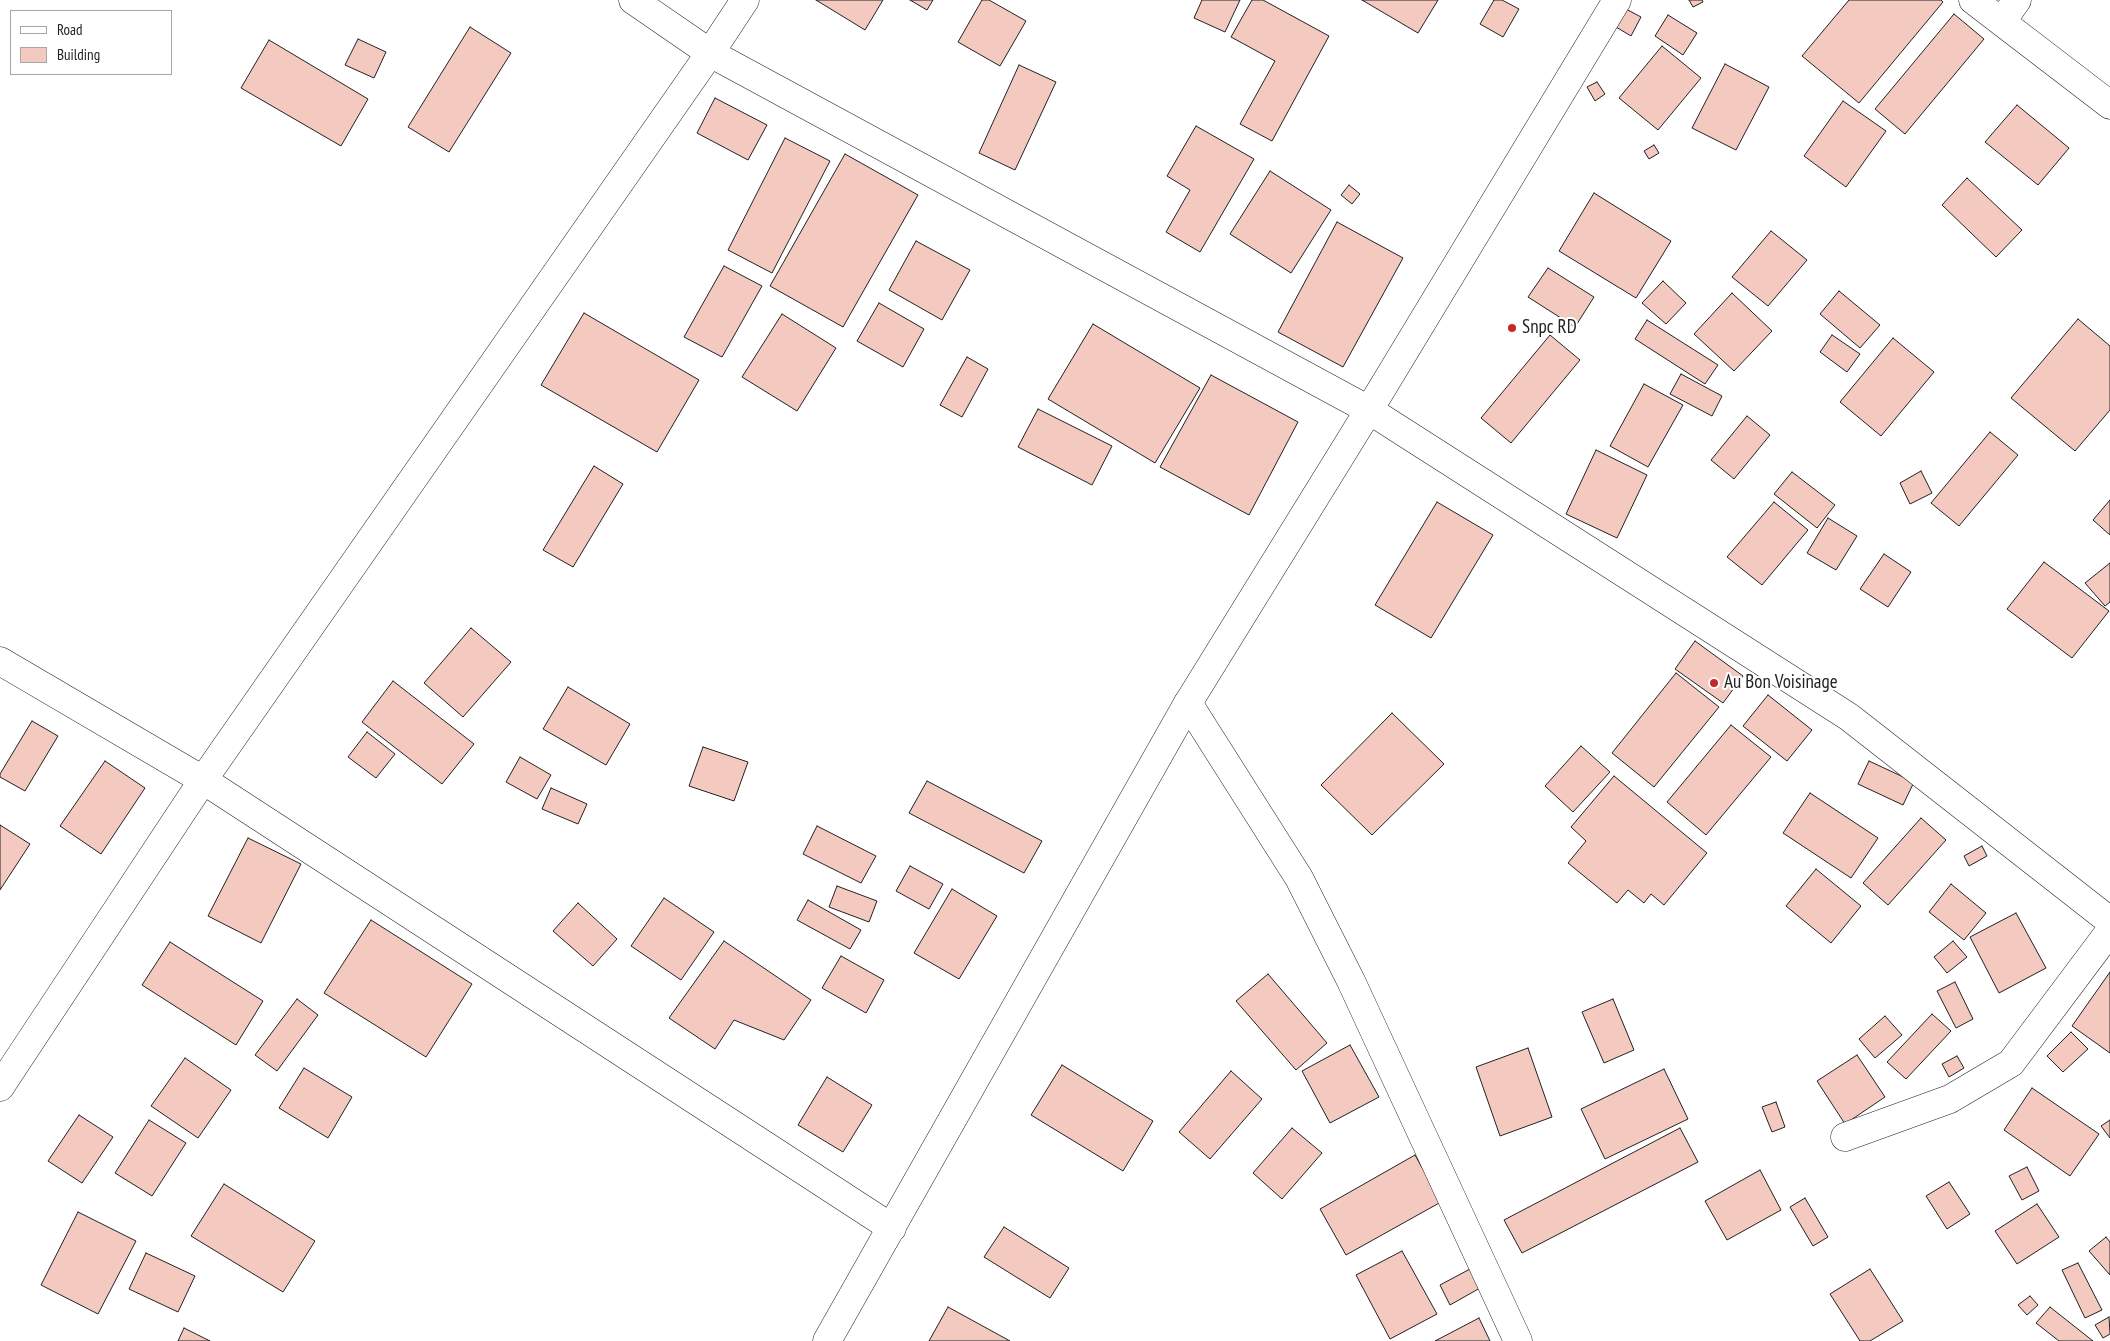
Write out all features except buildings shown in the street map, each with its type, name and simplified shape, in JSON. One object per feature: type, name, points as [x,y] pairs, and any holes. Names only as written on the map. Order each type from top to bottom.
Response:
[{"type":"main road","points":[[634,0],[710,53],[1369,410],[1849,717],[2110,921]]},
{"type":"main road","points":[[0,1087],[203,780],[710,53],[745,0]]},
{"type":"main road","points":[[827,1341],[1188,703],[1369,410],[1617,0]]},
{"type":"main road","points":[[1973,0],[2010,11],[2110,105]]},
{"type":"main road","points":[[0,660],[203,780],[892,1228]]},
{"type":"main road","points":[[1188,703],[1299,878],[1351,981],[1518,1341]]},
{"type":"main road","points":[[1845,1137],[1950,1100],[2011,1063],[2110,931]]},
{"type":"place","name":"Snpc RD","points":[[1512,328]]},
{"type":"place","name":"Au Bon Voisinage","points":[[1714,683]]}]
